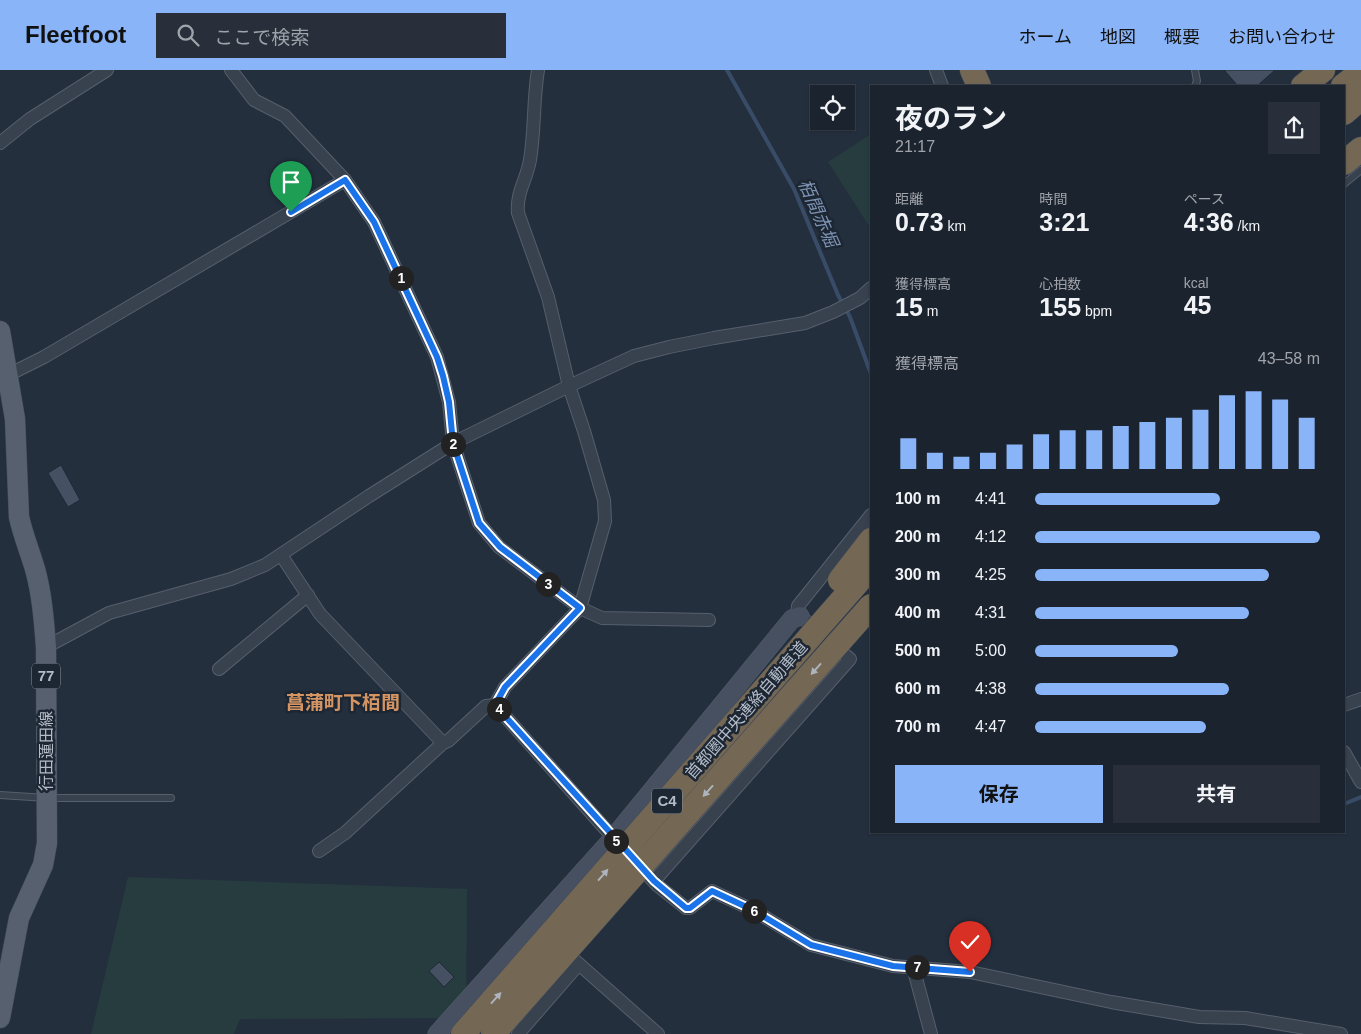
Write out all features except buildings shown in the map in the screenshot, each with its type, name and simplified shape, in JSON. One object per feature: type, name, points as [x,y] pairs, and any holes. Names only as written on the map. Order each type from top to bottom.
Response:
[{"type":"highway","points":[[972,70],[979,85]]},
{"type":"highway","points":[[1344,85],[1361,72]]},
{"type":"highway","points":[[1345,111],[1361,98]]},
{"type":"highway","points":[[1345,162],[1361,149]]},
{"type":"highway","points":[[742,714],[870,541]]},
{"type":"highway","name":"首都圏中央連絡自動車道","points":[[463,1034],[870,568]]},
{"type":"highway","name":"首都圏中央連絡自動車道","points":[[493,1034],[870,607]]},
{"type":"main road","name":"行田蓮田線","points":[[0,332],[15,419],[19,517],[40,593],[46,647],[47,798],[46,856],[19,918],[0,1018]]},
{"type":"street","points":[[0,142],[30,119],[107,70]]},
{"type":"street","points":[[231,70],[254,100],[285,116],[345,180],[374,222],[437,357],[449,402],[453,443],[479,523],[500,547],[580,608],[602,618],[709,620]]},
{"type":"street","points":[[495,705],[505,687],[580,608],[604,527],[606,507],[569,386],[548,297],[518,213],[518,194],[530,163],[535,125],[538,70]]},
{"type":"street","points":[[936,70],[942,85]]},
{"type":"street","points":[[8,375],[44,357],[345,180]]},
{"type":"street","points":[[46,647],[109,614],[231,579],[266,565],[369,496],[453,443],[634,356],[714,338],[805,323],[833,312],[860,298],[870,289]]},
{"type":"street","points":[[654,881],[850,659],[798,614],[798,606],[870,517]]},
{"type":"street","points":[[281,555],[320,614],[443,743]]},
{"type":"street","points":[[218,670],[308,595]]},
{"type":"street","points":[[437,1034],[613,838],[792,619],[800,616]]},
{"type":"street","points":[[1345,705],[1361,699]]},
{"type":"street","points":[[319,851],[345,833],[486,706],[495,705]]},
{"type":"street","points":[[495,705],[613,838],[654,881],[686,908],[690,908],[712,891],[753,910],[811,945],[893,966],[970,972],[1110,1002],[1199,1017],[1245,1018],[1341,1034]]},
{"type":"street","points":[[1345,754],[1361,782]]},
{"type":"street","points":[[534,926],[658,1034]]},
{"type":"street","points":[[518,1034],[579,964]]},
{"type":"street","points":[[913,967],[932,1034]]},
{"type":"lane","points":[[1195,70],[1197,81],[1195,85]]},
{"type":"lane","points":[[1345,183],[1361,170]]},
{"type":"lane","points":[[0,795],[47,798],[171,798]]},
{"type":"green space","points":[[870,135],[870,227],[828,162]]},
{"type":"green space","points":[[128,877],[467,889],[466,1018],[240,1019],[234,1034],[91,1034]]},
{"type":"waterway","name":"栢間赤堀","points":[[727,70],[794,189],[838,295],[850,317],[870,371]]},
{"type":"waterway","name":"栢間赤堀","points":[[1345,804],[1361,797]]},
{"type":"district","name":"菖蒲町下栢間","points":[[343,702]]},
{"type":"route","points":[[291,212],[345,180],[374,222],[437,357],[449,402],[453,443],[479,523],[500,547],[580,608],[505,687],[495,705],[613,838],[657,885],[686,908],[690,908],[712,891],[753,910],[811,945],[893,966],[970,972]]}]
